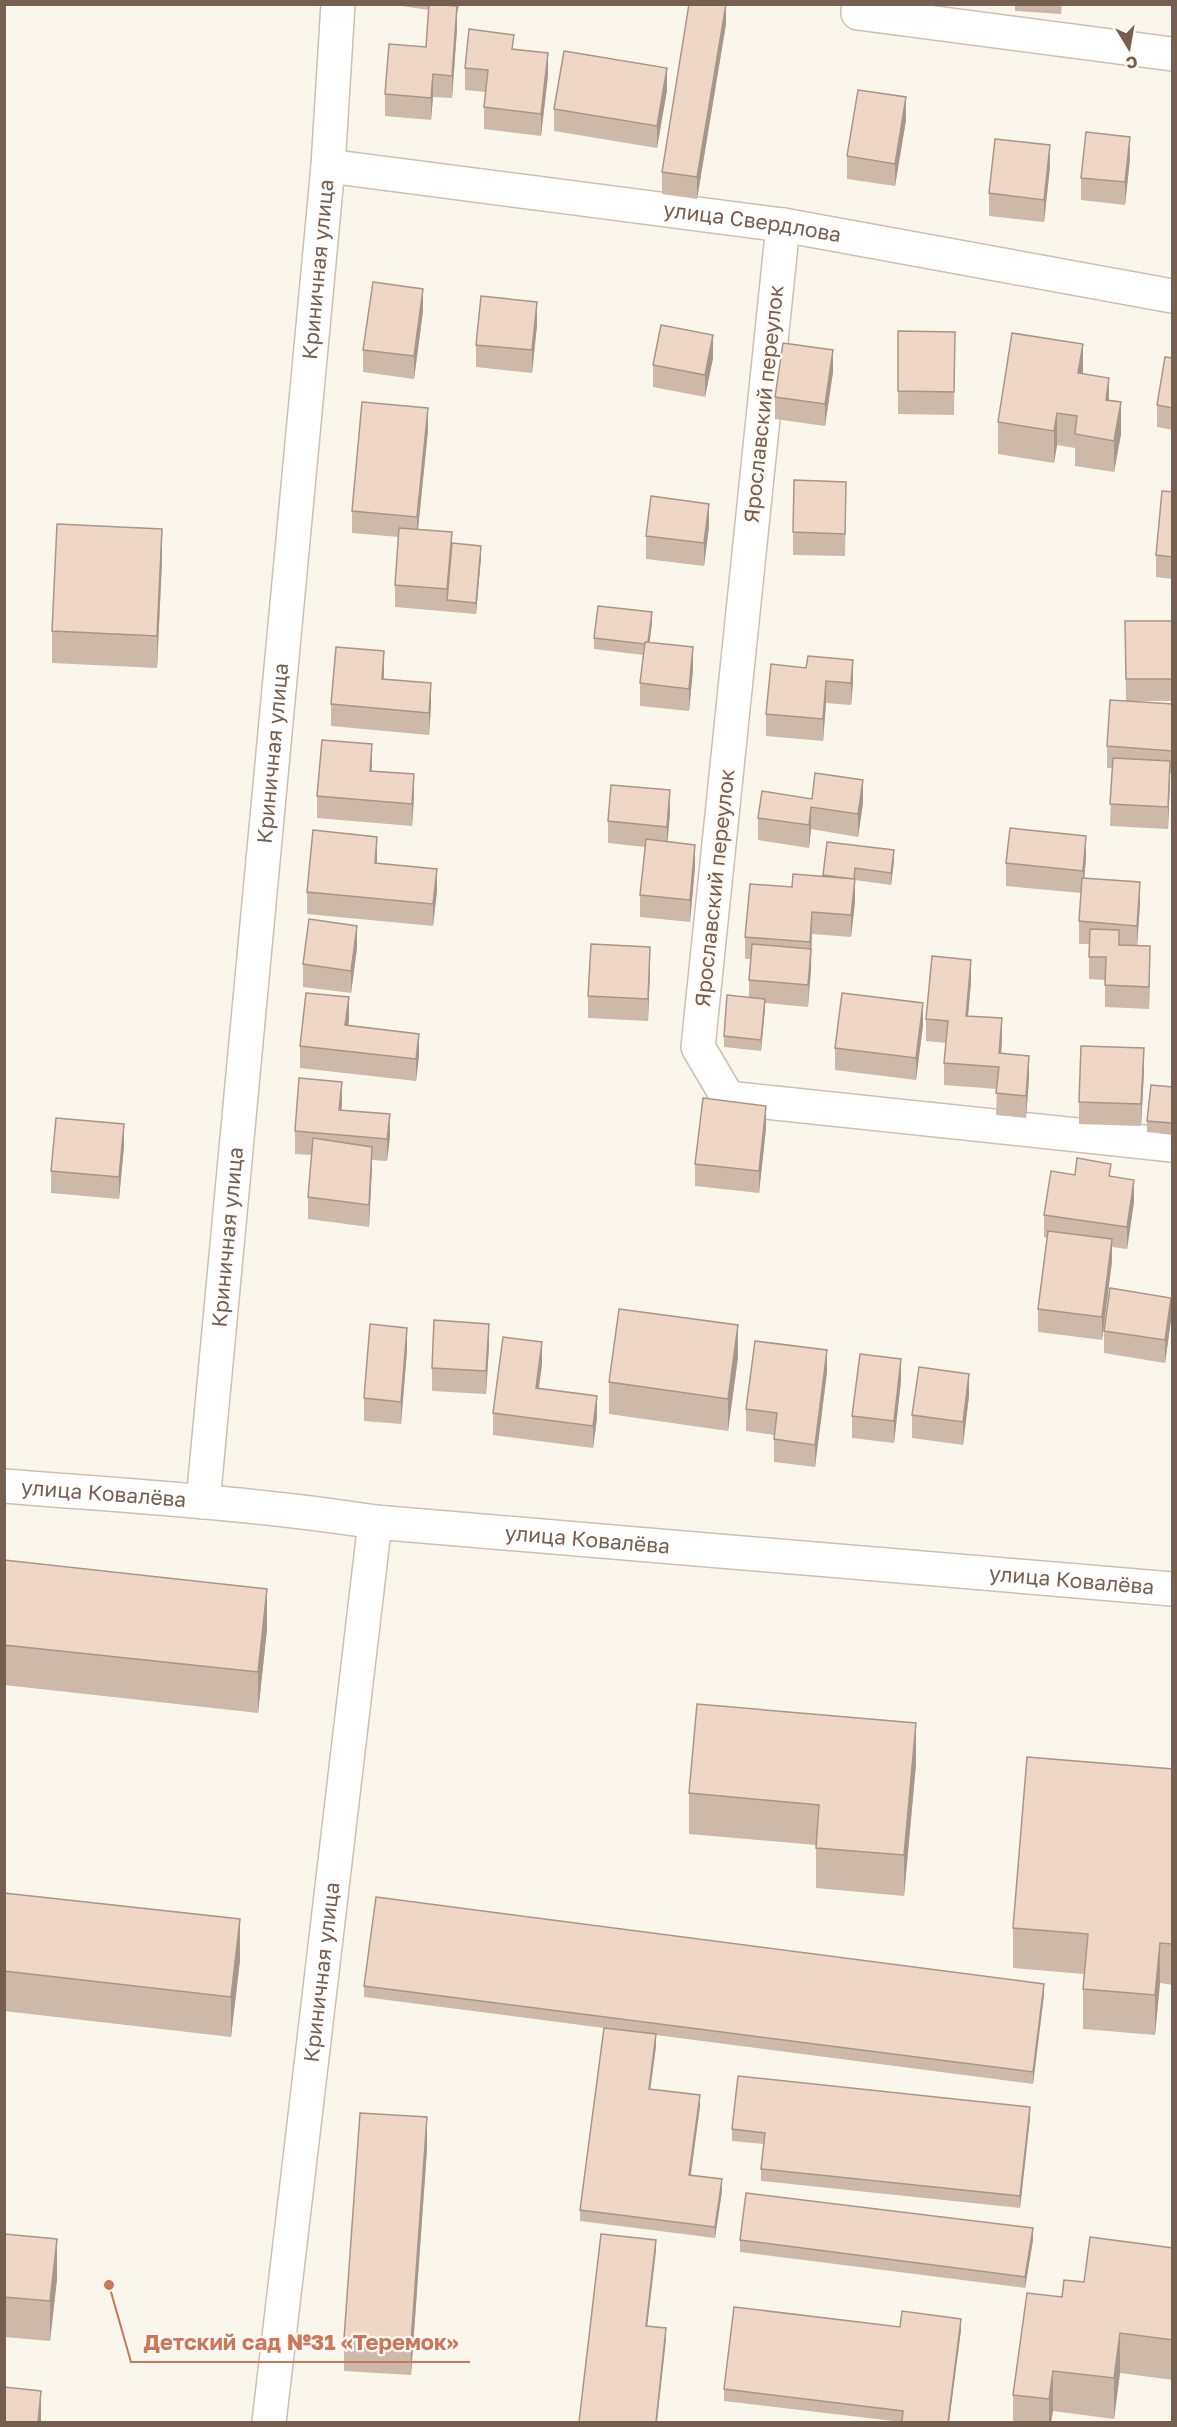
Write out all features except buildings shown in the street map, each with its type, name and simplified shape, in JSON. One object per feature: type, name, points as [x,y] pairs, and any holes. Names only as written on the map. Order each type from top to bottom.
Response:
[{"type":"street","name":"Криничная улица","points":[[203,1502],[328,166],[338,4]]},
{"type":"street","points":[[859,4],[858,13],[1173,54]]},
{"type":"street","name":"улица Свердлова","points":[[328,166],[783,225],[1173,296]]},
{"type":"street","name":"Ярославский переулок","points":[[783,225],[698,1047],[728,1098],[1173,1145]]},
{"type":"street","name":"улица Ковалёва","points":[[4,1486],[317,1513],[375,1522],[1173,1589]]},
{"type":"street","name":"Криничная улица","points":[[269,2422],[375,1522]]},
{"type":"place","name":"Детский сад №31 «Теремок»","points":[[109,2285]]}]
